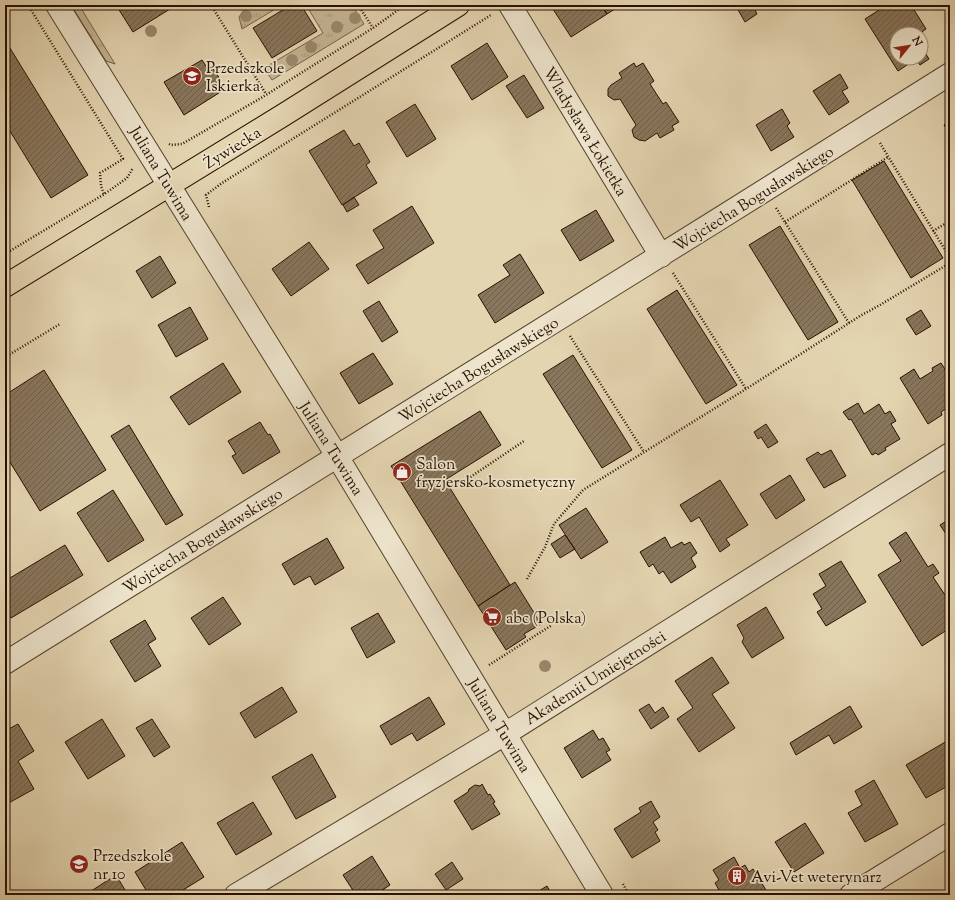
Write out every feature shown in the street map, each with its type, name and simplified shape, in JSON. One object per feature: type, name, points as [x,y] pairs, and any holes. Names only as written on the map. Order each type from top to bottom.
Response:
[{"type":"main road","name":"Żywiecka","points":[[5,286],[170,186],[458,5]]},
{"type":"street","name":"Juliana Tuwima","points":[[57,5],[337,456],[602,895]]},
{"type":"street","name":"Wladysława Łokietka","points":[[502,9],[661,256]]},
{"type":"street","name":"Wojciecha Bogusławskiego","points":[[5,663],[661,256],[950,74]]},
{"type":"street","name":"Akademii Umiejętności","points":[[236,895],[505,734],[950,454]]},
{"type":"street","points":[[851,895],[950,834]]},
{"type":"path","points":[[28,5],[123,159],[100,173],[101,186],[104,194]]},
{"type":"path","points":[[211,5],[266,94]]},
{"type":"path","points":[[167,142],[171,145],[182,144],[373,28],[406,5]]},
{"type":"path","points":[[360,6],[373,28]]},
{"type":"path","points":[[210,212],[206,196],[222,183],[502,9]]},
{"type":"path","points":[[879,142],[950,258]]},
{"type":"path","points":[[785,222],[888,157]]},
{"type":"path","points":[[5,254],[104,194],[126,178],[133,170],[134,166]]},
{"type":"path","points":[[776,208],[849,323]]},
{"type":"path","points":[[933,231],[950,221]]},
{"type":"path","points":[[661,256],[673,272],[746,389]]},
{"type":"path","points":[[527,579],[545,547],[554,524],[583,490],[849,323],[950,263]]},
{"type":"path","points":[[5,352],[6,357],[60,324]]},
{"type":"path","points":[[569,334],[644,452]]},
{"type":"path","points":[[463,482],[524,441]]},
{"type":"path","points":[[488,666],[552,625]]},
{"type":"green space","points":[[71,5],[79,5],[115,64],[106,61]]},
{"type":"green space","points":[[251,5],[282,5],[242,29],[239,17],[244,10]]},
{"type":"green space","points":[[306,5],[352,5],[364,24],[272,80],[264,68],[323,33]]},
{"type":"building","points":[[116,5],[168,5],[170,9],[133,32]]},
{"type":"building","points":[[291,5],[301,5],[317,31],[272,58],[253,28]]},
{"type":"building","points":[[601,5],[607,14],[571,37],[551,6]]},
{"type":"building","points":[[601,5],[621,5],[607,14]]},
{"type":"building","points":[[741,5],[753,6],[757,14],[745,22],[737,8]]},
{"type":"building","points":[[887,5],[911,5],[924,26],[889,26],[889,57],[865,19]]},
{"type":"building","points":[[5,40],[88,175],[51,198],[5,123]]},
{"type":"building","points":[[487,43],[508,77],[472,100],[451,66]]},
{"type":"building","points":[[202,60],[208,69],[212,67],[220,79],[216,81],[222,91],[184,115],[164,82]]},
{"type":"building","points":[[634,63],[636,67],[643,63],[654,81],[650,84],[663,104],[666,102],[679,122],[672,126],[674,130],[660,138],[657,133],[645,141],[634,137],[632,130],[636,125],[620,99],[614,100],[608,96],[608,89],[611,85],[622,78],[619,73]]},
{"type":"building","points":[[895,66],[906,66],[898,71]]},
{"type":"building","points":[[840,74],[848,88],[842,91],[849,102],[829,115],[813,91]]},
{"type":"building","points":[[524,75],[544,108],[527,118],[506,86]]},
{"type":"building","points":[[415,104],[436,139],[407,157],[386,122]]},
{"type":"building","points":[[782,109],[790,123],[787,126],[794,137],[771,151],[756,125]]},
{"type":"building","points":[[950,121],[950,135],[944,125]]},
{"type":"building","points":[[344,130],[354,146],[359,143],[370,162],[366,165],[377,183],[342,205],[309,151]]},
{"type":"building","points":[[950,138],[950,151],[948,144]]},
{"type":"building","points":[[884,161],[943,258],[911,278],[852,180]]},
{"type":"building","points":[[354,197],[359,205],[347,212],[343,205]]},
{"type":"building","points":[[412,206],[434,243],[368,284],[356,265],[384,248],[373,230]]},
{"type":"building","points":[[596,210],[614,241],[580,261],[561,230]]},
{"type":"building","points":[[780,226],[838,322],[808,340],[749,245]]},
{"type":"building","points":[[309,242],[329,269],[291,296],[272,269]]},
{"type":"building","points":[[520,254],[544,293],[495,323],[478,295],[510,275],[503,265]]},
{"type":"building","points":[[160,256],[176,283],[152,298],[136,271]]},
{"type":"building","points":[[677,290],[737,385],[706,404],[647,309]]},
{"type":"building","points":[[379,301],[398,332],[382,342],[363,311]]},
{"type":"building","points":[[190,307],[208,339],[176,357],[158,325]]},
{"type":"building","points":[[921,310],[931,326],[916,335],[906,319]]},
{"type":"building","points":[[373,353],[393,384],[359,404],[340,373]]},
{"type":"building","points":[[573,355],[632,450],[602,468],[543,374]]},
{"type":"building","points":[[223,363],[241,392],[189,425],[170,397]]},
{"type":"building","points":[[941,363],[950,377],[950,406],[941,412],[942,415],[928,424],[900,378],[914,369],[920,379],[933,371],[932,368]]},
{"type":"building","points":[[44,370],[106,470],[40,511],[5,454],[5,395]]},
{"type":"building","points":[[858,403],[864,414],[879,404],[885,414],[890,411],[896,421],[891,424],[900,439],[885,448],[886,450],[878,455],[876,453],[872,455],[851,419],[849,420],[843,412]]},
{"type":"building","points":[[480,411],[501,445],[445,480],[510,585],[478,606],[391,466]]},
{"type":"building","points":[[260,422],[268,435],[270,434],[280,452],[243,474],[232,456],[236,454],[228,441]]},
{"type":"building","points":[[766,424],[778,442],[768,448],[761,437],[758,439],[754,432]]},
{"type":"building","points":[[129,425],[183,515],[166,525],[111,436]]},
{"type":"building","points":[[831,450],[846,476],[824,488],[806,459],[818,452],[821,455]]},
{"type":"building","points":[[790,475],[805,500],[776,519],[760,494]]},
{"type":"building","points":[[720,480],[748,525],[726,539],[730,545],[720,552],[699,517],[691,522],[680,505]]},
{"type":"building","points":[[113,490],[144,540],[108,562],[77,513]]},
{"type":"building","points":[[586,508],[608,542],[581,559],[559,525]]},
{"type":"building","points":[[950,519],[950,540],[940,525]]},
{"type":"building","points":[[906,532],[928,567],[933,564],[939,573],[933,577],[945,595],[950,592],[950,628],[922,646],[878,575],[901,561],[889,543]]},
{"type":"building","points":[[565,535],[575,549],[560,558],[551,544]]},
{"type":"building","points":[[665,537],[671,548],[682,542],[684,545],[690,542],[697,553],[691,558],[696,567],[671,583],[663,571],[659,574],[653,564],[649,567],[640,552]]},
{"type":"building","points":[[327,538],[344,568],[315,585],[310,576],[294,585],[282,564]]},
{"type":"building","points":[[65,545],[83,575],[11,618],[5,608],[5,581]]},
{"type":"building","points":[[841,561],[866,602],[826,626],[817,612],[822,609],[813,594],[826,586],[819,574]]},
{"type":"building","points":[[515,582],[541,624],[524,634],[526,637],[506,650],[478,606]]},
{"type":"building","points":[[223,597],[241,624],[209,645],[191,618]]},
{"type":"building","points":[[766,607],[784,638],[752,658],[742,642],[744,638],[737,625]]},
{"type":"building","points":[[378,613],[395,642],[367,658],[351,628]]},
{"type":"building","points":[[145,620],[156,639],[148,644],[161,666],[135,682],[110,641]]},
{"type":"building","points":[[712,657],[729,683],[712,694],[735,728],[699,752],[677,719],[693,708],[675,681]]},
{"type":"building","points":[[282,687],[297,712],[255,738],[240,713]]},
{"type":"building","points":[[429,697],[445,724],[417,741],[412,733],[391,745],[380,726]]},
{"type":"building","points":[[649,704],[655,713],[663,707],[669,717],[651,729],[639,710]]},
{"type":"building","points":[[850,706],[862,727],[834,744],[829,735],[796,755],[790,743]]},
{"type":"building","points":[[102,719],[125,756],[88,779],[65,742]]},
{"type":"building","points":[[152,719],[170,747],[154,757],[136,728]]},
{"type":"building","points":[[18,724],[34,751],[18,761],[34,789],[5,805],[5,731]]},
{"type":"building","points":[[593,730],[599,740],[603,738],[610,750],[606,752],[611,760],[582,778],[564,748]]},
{"type":"building","points":[[947,741],[950,746],[950,793],[946,787],[926,798],[906,765]]},
{"type":"building","points":[[312,754],[336,797],[296,819],[272,777]]},
{"type":"building","points":[[874,780],[898,824],[865,842],[848,813],[862,805],[855,791]]},
{"type":"building","points":[[482,784],[488,795],[490,794],[495,802],[493,803],[500,814],[472,830],[454,801],[468,792],[469,789],[475,785],[480,786]]},
{"type":"building","points":[[651,801],[660,817],[653,822],[658,830],[655,832],[660,841],[632,858],[614,829],[641,812],[639,808]]},
{"type":"building","points":[[253,802],[272,834],[236,855],[217,823]]},
{"type":"building","points":[[805,823],[824,853],[794,872],[775,842]]},
{"type":"building","points":[[182,842],[204,877],[175,895],[149,895],[135,872]]},
{"type":"building","points":[[372,856],[390,885],[375,895],[356,895],[343,875]]},
{"type":"building","name":"Avi-Vet weterynarz","points":[[734,857],[740,868],[745,865],[749,872],[753,869],[769,895],[717,895],[716,892],[719,890],[715,883],[719,880],[713,870]]},
{"type":"building","points":[[452,862],[463,879],[446,890],[435,874]]},
{"type":"building","points":[[116,875],[128,895],[85,895]]},
{"type":"building","points":[[547,886],[552,895],[532,895]]},
{"type":"place","name":"Przedszkole Iskierka","points":[[192,76]]},
{"type":"place","name":"Salon fryzjersko-kosmetyczny","points":[[402,472]]},
{"type":"place","name":"abc (Polska)","points":[[492,617]]},
{"type":"place","name":"Przedszkole nr 10","points":[[79,864]]},
{"type":"place","name":"Avi-Vet weterynarz","points":[[737,876]]}]
